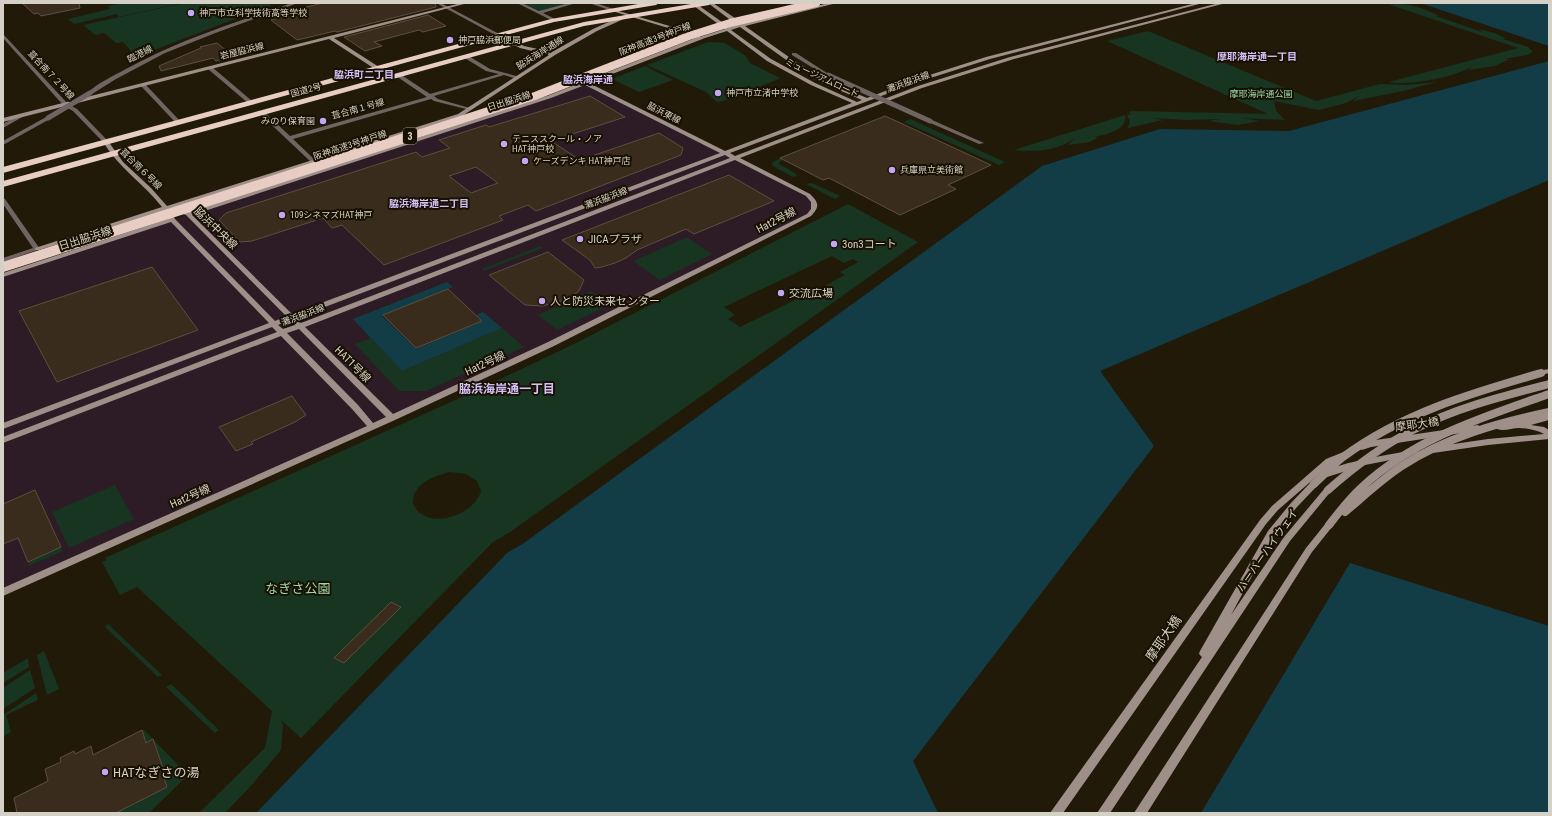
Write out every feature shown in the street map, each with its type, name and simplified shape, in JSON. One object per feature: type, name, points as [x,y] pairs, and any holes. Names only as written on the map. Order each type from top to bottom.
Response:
[{"type":"highway","name":"国道2号","points":[[3,170],[553,20],[656,3]]},
{"type":"highway","name":"国道2号","points":[[3,184],[584,24],[696,4],[710,3]]},
{"type":"highway","name":"阪神高速3号神戸線","points":[[3,261],[522,95],[695,30],[800,3]]},
{"type":"highway","name":"阪神高速3号神戸線","points":[[3,267],[535,96],[695,34],[730,23],[816,3]]},
{"type":"street","name":"臨港線","points":[[3,143],[122,74],[196,38],[296,3]]},
{"type":"street","points":[[438,3],[522,47],[553,54]]},
{"type":"street","name":"岩屋脇浜線","points":[[3,120],[466,3]]},
{"type":"street","points":[[519,3],[553,20]]},
{"type":"street","points":[[538,13],[574,3]]},
{"type":"street","points":[[591,3],[635,15],[703,37]]},
{"type":"street","name":"ミュージアムロード","points":[[710,3],[810,73],[875,104]]},
{"type":"street","name":"日出脇浜線","points":[[188,214],[493,116],[727,29],[835,3]]},
{"type":"street","name":"灘浜脇浜線","points":[[3,426],[919,80],[988,58],[1201,3]]},
{"type":"street","name":"灘浜脇浜線","points":[[3,440],[875,104],[950,77],[1012,58],[1224,3]]},
{"type":"street","name":"ミュージアムロード","points":[[696,4],[727,29],[787,72],[867,108]]},
{"type":"street","name":"脇浜海岸通線","points":[[37,249],[460,115],[553,54],[595,30],[624,17]]},
{"type":"street","name":"葺合南７２号線","points":[[3,35],[66,105],[75,110],[106,142]]},
{"type":"street","points":[[331,38],[377,68]]},
{"type":"street","points":[[794,54],[828,75],[980,143]]},
{"type":"street","points":[[465,56],[488,70],[517,77]]},
{"type":"street","points":[[210,68],[250,102]]},
{"type":"street","name":"葺合南１号線","points":[[289,138],[504,74]]},
{"type":"street","points":[[398,75],[436,100],[468,109]]},
{"type":"street","name":"脇浜東線","points":[[585,83],[735,158]]},
{"type":"street","points":[[143,85],[178,122]]},
{"type":"street","points":[[261,112],[313,161]]},
{"type":"street","points":[[3,126],[21,116]]},
{"type":"street","name":"葺合南６号線","points":[[106,142],[112,154],[167,207]]},
{"type":"street","name":"Hat2号線","points":[[3,592],[392,418],[544,348],[809,215],[814,208],[814,202],[808,195],[735,158]]},
{"type":"street","points":[[3,200],[37,249]]},
{"type":"street","points":[[167,207],[172,220],[274,323],[372,427]]},
{"type":"street","name":"脇浜中央線","points":[[167,207],[188,214],[299,326]]},
{"type":"street","name":"日出脇浜線","points":[[3,275],[172,220]]},
{"type":"street","points":[[3,261],[37,249]]},
{"type":"street","points":[[3,264],[28,256],[37,249]]},
{"type":"street","name":"HAT1号線","points":[[299,326],[392,418]]},
{"type":"street","points":[[1175,706],[1271,533],[1299,500],[1330,468],[1367,440],[1408,417],[1463,396],[1545,372]]},
{"type":"street","name":"ハーバーハイウェイ","points":[[1103,813],[1287,539],[1328,490],[1350,470],[1396,438],[1443,416],[1506,395],[1549,384]]},
{"type":"street","points":[[1140,813],[1309,550],[1362,488],[1404,455],[1459,427],[1493,413],[1549,394]]},
{"type":"street","points":[[1329,525],[1389,475],[1411,460],[1436,447],[1505,422],[1549,412]]},
{"type":"street","name":"摩耶大橋","points":[[1056,813],[1263,522],[1329,460],[1369,444],[1471,429],[1520,425],[1549,417]]},
{"type":"street","points":[[1520,425],[1541,429],[1549,433]]},
{"type":"street","name":"摩耶大橋","points":[[1300,486],[1335,471],[1385,457],[1488,442],[1549,436]]},
{"type":"shaded area","points":[[585,83],[808,195],[814,202],[809,215],[551,344],[3,592],[3,275],[486,118]]},
{"type":"green space","points":[[123,3],[178,4],[119,17],[117,14],[74,24],[68,19],[110,9],[108,6]]},
{"type":"green space","points":[[185,3],[272,3],[270,6],[252,11],[253,12],[136,57],[123,42],[116,43],[104,33],[95,35],[83,25]]},
{"type":"green space","points":[[523,3],[571,3],[540,11]]},
{"type":"green space","points":[[1385,3],[1406,4],[1419,7],[1439,16],[1436,16],[1482,32],[1479,29],[1494,33],[1506,38],[1503,39],[1528,47],[1533,52],[1527,55],[1503,59],[1510,59],[1495,66],[1468,70],[1473,66],[1455,74],[1432,80],[1408,83],[1389,82],[1518,48]]},
{"type":"green space","name":"摩耶海岸通公園","points":[[1148,31],[1316,101],[1380,84],[1407,85],[1437,82],[1403,91],[1353,101],[1359,96],[1346,103],[1319,110],[1274,101],[1276,111],[1285,120],[1241,118],[1260,121],[1238,125],[1208,121],[1222,119],[1186,120],[1154,118],[1163,120],[1128,128],[1130,121],[1127,115],[1131,114],[1129,112],[1132,111],[1268,114],[1107,41]]},
{"type":"green space","points":[[708,42],[725,43],[746,56],[750,63],[780,78],[723,101],[717,102],[706,92],[647,65]]},
{"type":"green space","points":[[645,66],[673,80],[639,92],[612,79]]},
{"type":"green space","points":[[1125,115],[1125,120],[1119,128],[1104,135],[1094,137],[1098,137],[1090,142],[1068,145],[1076,137],[1069,142],[1046,150],[1014,150]]},
{"type":"green space","points":[[910,119],[1005,162],[999,165],[904,122]]},
{"type":"green space","points":[[780,158],[784,160],[779,162],[779,164],[795,173],[797,176],[793,177],[773,166],[772,163]]},
{"type":"green space","points":[[812,183],[840,196],[835,199],[806,184]]},
{"type":"green space","name":"なぎさ公園","points":[[848,204],[918,242],[510,532],[493,542],[301,738],[281,720],[283,725],[281,750],[249,788],[225,813],[199,813],[265,748],[272,711],[137,587],[120,595],[102,562],[107,560],[105,558],[484,387],[576,343]],"holes":[[[832,256],[844,263],[853,259],[858,262],[840,272],[845,275],[826,285],[831,288],[819,295],[813,291],[740,327],[728,319],[735,315],[724,307]],[[450,472],[466,474],[477,481],[481,491],[477,500],[469,508],[449,517],[438,519],[419,513],[413,504],[416,491],[425,482]]]},
{"type":"green space","points":[[687,237],[712,254],[660,280],[633,261]]},
{"type":"green space","points":[[540,246],[543,248],[484,271],[482,269]]},
{"type":"green space","points":[[591,291],[609,305],[557,330],[538,315]]},
{"type":"green space","points":[[502,328],[524,347],[426,391],[399,391],[355,344],[371,338],[402,371]]},
{"type":"green space","points":[[115,485],[134,519],[69,548],[52,512]]},
{"type":"green space","points":[[61,547],[63,551],[29,566],[28,562]]},
{"type":"green space","points":[[108,624],[162,675],[158,677],[105,627]]},
{"type":"green space","points":[[44,651],[59,689],[47,695],[37,655]]},
{"type":"green space","points":[[28,658],[29,667],[3,683],[3,673]]},
{"type":"green space","points":[[30,670],[35,688],[3,709],[3,688]]},
{"type":"green space","points":[[171,684],[219,730],[215,733],[166,687]]},
{"type":"green space","points":[[36,693],[38,700],[6,715],[11,732],[4,736],[3,715]]},
{"type":"green space","points":[[142,730],[144,730],[188,775],[149,813],[120,813],[119,812],[167,787],[163,775],[165,774],[153,740],[146,743]]},
{"type":"water","points":[[1420,3],[1549,3],[1549,46]]},
{"type":"water","points":[[1549,61],[1549,180],[1100,371],[1154,446],[913,761],[938,813],[256,813],[507,553],[524,543],[1042,166],[1160,129],[1289,131]]},
{"type":"water","points":[[447,282],[453,287],[382,316],[416,349],[483,321],[476,315],[483,312],[502,328],[402,371],[353,319]]},
{"type":"water","points":[[1350,563],[1549,626],[1549,813],[1201,813]]},
{"type":"building","points":[[22,3],[79,3],[80,8],[41,16],[38,13],[34,14]]},
{"type":"building","points":[[323,3],[435,3],[436,7],[337,32],[335,31],[297,40],[271,20],[306,11],[302,8]]},
{"type":"building","points":[[428,15],[446,26],[423,32],[419,30],[374,42],[382,46],[365,51],[344,37]]},
{"type":"building","points":[[217,43],[233,56],[216,61],[213,58],[161,71],[159,66],[201,48],[200,47]]},
{"type":"building","points":[[590,96],[625,117],[551,141],[580,160],[659,133],[683,148],[681,155],[536,211],[528,205],[499,216],[503,220],[384,265],[342,225],[332,228],[323,218],[252,241],[240,242],[219,220],[226,213],[416,152],[422,157],[450,148],[439,140],[486,125],[489,127]],"holes":[[[476,167],[498,183],[471,193],[449,176]]]},
{"type":"building","name":"兵庫県立美術館","points":[[885,116],[991,165],[948,185],[956,189],[900,215],[829,178],[823,180],[780,158]]},
{"type":"building","points":[[729,175],[774,201],[694,234],[686,229],[637,250],[626,258],[615,263],[602,267],[595,268],[590,260],[562,240]]},
{"type":"building","points":[[548,252],[584,280],[579,291],[566,300],[542,306],[525,305],[489,275]]},
{"type":"building","points":[[152,267],[198,330],[57,382],[19,311]]},
{"type":"building","points":[[448,289],[482,321],[416,348],[383,315]]},
{"type":"building","points":[[292,396],[306,415],[295,422],[251,442],[253,444],[236,451],[219,427]]},
{"type":"building","points":[[35,490],[61,547],[28,562],[18,538],[3,544],[3,504]]},
{"type":"building","points":[[391,602],[401,607],[344,663],[334,658]]},
{"type":"building","name":"HATなぎさの湯","points":[[142,730],[146,743],[153,739],[165,774],[163,775],[167,787],[116,813],[17,813],[14,798],[48,781],[45,769],[61,762],[60,758],[74,751],[75,754],[91,746],[93,755]]},
{"type":"place","name":"神戸市立科学技術高等学校","points":[[191,13]]},
{"type":"place","name":"神戸脇浜郵便局","points":[[450,40]]},
{"type":"place","name":"神戸市立渚中学校","points":[[718,93]]},
{"type":"place","name":"みのり保育園","points":[[323,121]]},
{"type":"place","name":"テニススクール・ノア HAT神戸校","points":[[504,144]]},
{"type":"place","name":"ケーズデンキ HAT神戸店","points":[[525,161]]},
{"type":"place","name":"兵庫県立美術館","points":[[892,170]]},
{"type":"place","name":"109シネマズHAT神戸","points":[[282,215]]},
{"type":"place","name":"JICAプラザ","points":[[580,239]]},
{"type":"place","name":"3on3コート","points":[[834,244]]},
{"type":"place","name":"交流広場","points":[[781,293]]},
{"type":"place","name":"人と防災未来センター","points":[[542,301]]},
{"type":"place","name":"HATなぎさの湯","points":[[105,772]]},
{"type":"district","name":"摩耶海岸通一丁目","points":[[1257,56]]},
{"type":"district","name":"脇浜町二丁目","points":[[364,74]]},
{"type":"district","name":"脇浜海岸通","points":[[588,79]]},
{"type":"district","name":"脇浜海岸通二丁目","points":[[429,203]]},
{"type":"district","name":"脇浜海岸通一丁目","points":[[507,389]]}]
